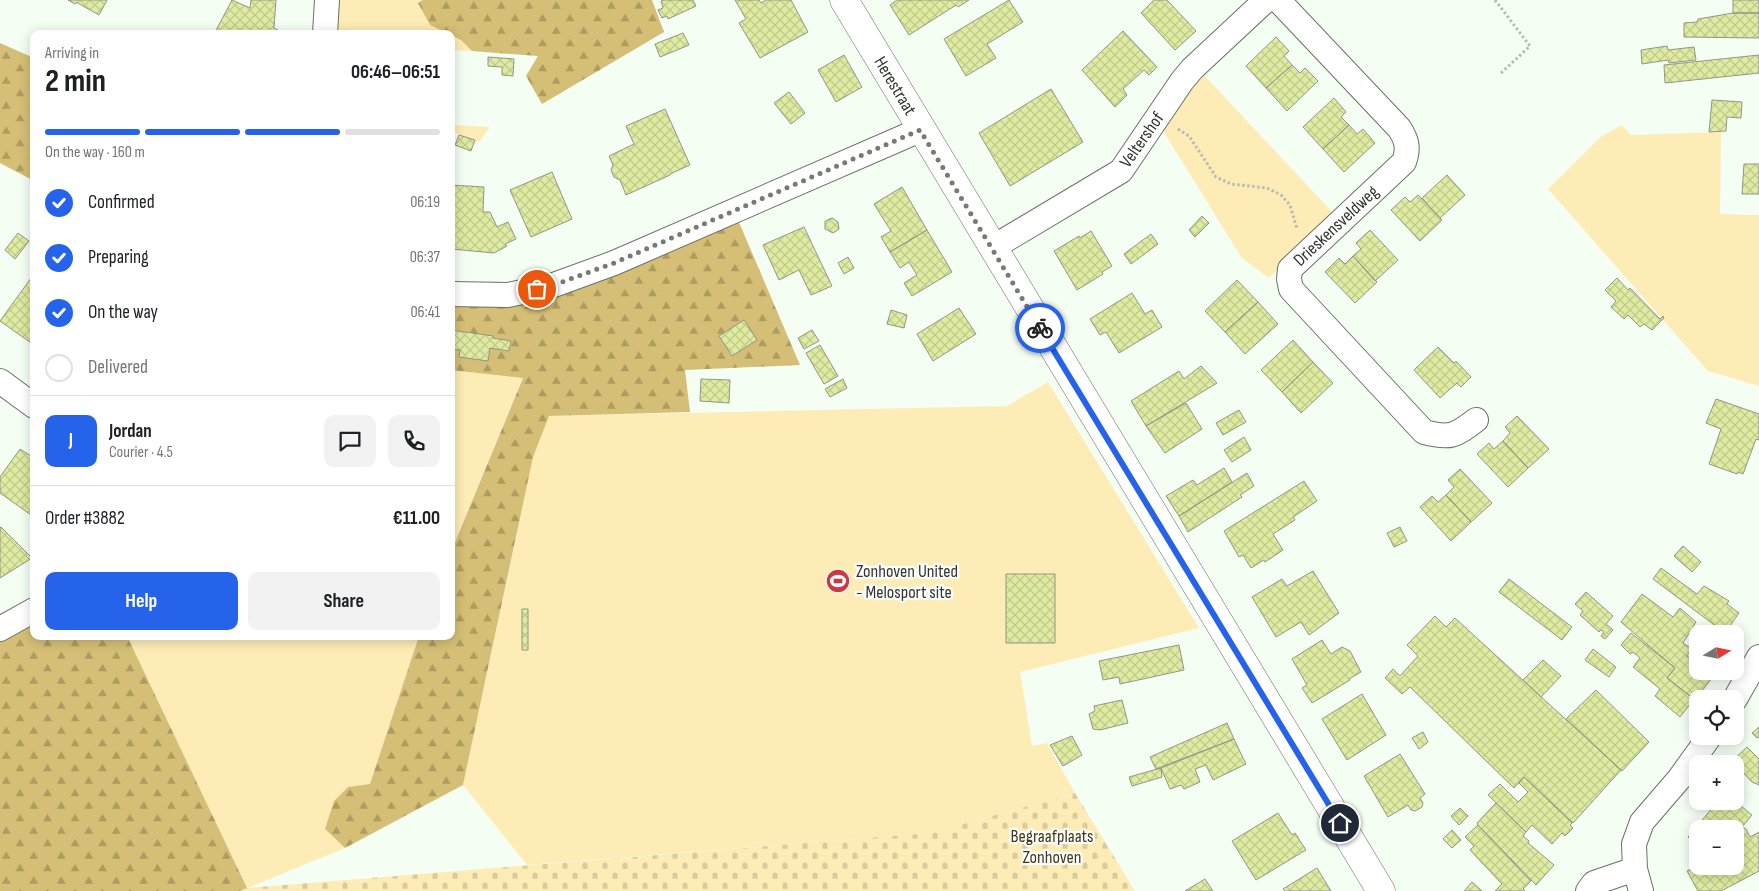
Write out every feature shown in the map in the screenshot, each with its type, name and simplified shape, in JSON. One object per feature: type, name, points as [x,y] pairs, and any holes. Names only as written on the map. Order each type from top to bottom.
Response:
[{"type":"street","points":[[325,30],[327,0]]},
{"type":"street","name":"Herestraat","points":[[844,0],[920,130],[1381,891]]},
{"type":"street","name":"Veltershof","points":[[992,248],[1121,171],[1192,69],[1266,0]]},
{"type":"street","name":"Drieskensveldweg","points":[[1278,0],[1399,128],[1407,144],[1404,162],[1290,269],[1289,279],[1291,288],[1424,432],[1440,436],[1458,434],[1476,420]]},
{"type":"street","points":[[455,294],[508,296],[551,286],[614,263],[920,130]]},
{"type":"street","points":[[0,381],[30,403]]},
{"type":"street","points":[[0,629],[30,612]]},
{"type":"street","points":[[1740,690],[1759,657]]},
{"type":"street","points":[[1588,891],[1594,883],[1638,880],[1634,844],[1642,822],[1679,779],[1704,745]]},
{"type":"path","points":[[1495,0],[1530,46],[1500,74]]},
{"type":"path","points":[[1159,116],[1189,136],[1216,177],[1231,184],[1267,188],[1281,195],[1290,205],[1298,231],[1312,248]]},
{"type":"green space","points":[[337,0],[423,0],[419,4],[430,25],[440,30],[335,30]]},
{"type":"green space","points":[[423,0],[652,0],[664,32],[542,104],[526,76],[538,56],[472,51],[461,40],[455,37],[455,30],[440,30],[430,25],[418,3]]},
{"type":"green space","points":[[455,37],[461,40],[472,51],[455,50]]},
{"type":"green space","points":[[0,43],[30,56],[30,179],[0,163]]},
{"type":"green space","points":[[1204,75],[1335,215],[1269,278],[1242,258],[1160,126],[1182,92]]},
{"type":"green space","points":[[455,125],[490,127],[479,142],[455,133]]},
{"type":"green space","points":[[1622,125],[1631,135],[1721,132],[1720,214],[1759,215],[1759,386],[1708,371],[1548,189],[1602,136]]},
{"type":"green space","points":[[738,220],[800,365],[685,370],[690,412],[549,416],[533,457],[463,785],[345,848],[325,829],[334,801],[348,787],[370,784],[418,640],[455,640],[455,542],[523,378],[455,370],[455,301],[510,304]]},
{"type":"green space","points":[[455,370],[523,377],[455,542]]},
{"type":"green space","name":"Zonhoven United - Melosport site","points":[[1048,382],[1199,628],[1020,672],[1032,746],[1047,743],[1075,793],[931,833],[527,865],[463,785],[517,534],[531,440],[549,416],[1007,406]]},
{"type":"green space","points":[[30,624],[30,640],[129,640],[247,888],[240,891],[0,891],[0,641]]},
{"type":"green space","points":[[129,640],[418,640],[370,785],[348,787],[325,829],[345,848],[247,888]]},
{"type":"green space","name":"Begraafplaats Zonhoven","points":[[1075,793],[1135,891],[240,891],[247,888],[931,833]]},
{"type":"building","points":[[68,0],[107,0],[99,15],[76,2],[75,4]]},
{"type":"building","points":[[232,0],[250,8],[251,0],[276,0],[274,28],[278,30],[216,30]]},
{"type":"building","points":[[693,0],[696,6],[668,19],[667,16],[662,18],[658,10],[663,8],[661,1]]},
{"type":"building","points":[[735,0],[759,0],[761,3],[766,0],[791,0],[808,32],[760,58],[739,23],[746,19]]},
{"type":"building","points":[[897,0],[969,0],[958,7],[956,5],[909,35],[890,5]]},
{"type":"building","points":[[1009,0],[1023,22],[987,44],[996,58],[966,76],[944,39]]},
{"type":"building","points":[[1154,0],[1167,0],[1196,31],[1175,50],[1141,13]]},
{"type":"building","points":[[1733,0],[1759,0],[1759,13],[1733,13]]},
{"type":"building","points":[[1733,13],[1759,13],[1759,38],[1684,37],[1684,23],[1697,22],[1698,19]]},
{"type":"building","points":[[1123,31],[1157,67],[1149,75],[1144,70],[1123,89],[1127,95],[1115,107],[1082,70]]},
{"type":"building","points":[[683,33],[689,45],[660,57],[655,44]]},
{"type":"building","points":[[1276,37],[1289,51],[1284,56],[1292,65],[1266,88],[1246,66]]},
{"type":"building","points":[[1667,46],[1668,50],[1694,47],[1696,60],[1669,63],[1668,60],[1642,64],[1641,50]]},
{"type":"building","points":[[844,55],[862,87],[836,102],[818,70]]},
{"type":"building","points":[[1759,55],[1759,73],[1665,83],[1664,65]]},
{"type":"building","points":[[488,57],[514,59],[513,76],[502,75],[502,67],[488,66]]},
{"type":"building","points":[[1292,65],[1300,73],[1305,68],[1318,81],[1287,111],[1266,88]]},
{"type":"building","points":[[1051,89],[1083,142],[1010,186],[979,133]]},
{"type":"building","points":[[789,92],[805,113],[791,124],[774,103]]},
{"type":"building","points":[[1334,98],[1346,112],[1341,117],[1349,125],[1323,149],[1303,127]]},
{"type":"building","points":[[1712,100],[1742,102],[1741,118],[1727,117],[1726,131],[1709,132]]},
{"type":"building","points":[[665,109],[690,165],[626,195],[620,180],[614,177],[611,170],[613,165],[609,156],[634,144],[626,126]]},
{"type":"building","points":[[1349,125],[1357,134],[1363,129],[1375,143],[1344,172],[1323,149]]},
{"type":"building","points":[[459,135],[475,140],[471,151],[455,145]]},
{"type":"building","points":[[1744,164],[1759,164],[1759,194],[1742,194]]},
{"type":"building","points":[[552,172],[572,219],[531,237],[510,190]]},
{"type":"building","points":[[1447,175],[1465,195],[1440,218],[1422,198]]},
{"type":"building","points":[[455,185],[484,187],[483,212],[490,212],[497,227],[508,222],[516,239],[505,244],[507,246],[494,253],[455,249]]},
{"type":"building","points":[[902,187],[927,230],[890,252],[881,237],[891,231],[874,204]]},
{"type":"building","points":[[1418,195],[1442,220],[1420,241],[1391,210],[1405,197],[1410,202]]},
{"type":"building","points":[[1202,216],[1209,223],[1195,237],[1189,230]]},
{"type":"building","points":[[832,218],[838,222],[839,229],[833,233],[825,229],[825,221]]},
{"type":"building","points":[[804,227],[832,286],[811,295],[799,270],[779,280],[763,245]]},
{"type":"building","points":[[927,230],[952,272],[912,296],[904,283],[917,275],[909,262],[900,268],[890,252]]},
{"type":"building","points":[[1370,230],[1398,260],[1375,281],[1353,256],[1361,249],[1356,243]]},
{"type":"building","points":[[1091,231],[1112,266],[1102,272],[1103,274],[1077,290],[1054,251]]},
{"type":"building","points":[[18,233],[29,241],[15,259],[5,250]]},
{"type":"building","points":[[1151,234],[1158,244],[1131,264],[1124,254]]},
{"type":"building","points":[[1353,256],[1377,282],[1355,303],[1325,272],[1339,258],[1345,264]]},
{"type":"building","points":[[848,257],[854,268],[844,274],[838,263]]},
{"type":"building","points":[[1617,278],[1628,290],[1630,288],[1660,319],[1663,316],[1664,318],[1652,330],[1644,324],[1640,327],[1628,315],[1624,319],[1611,307],[1616,301],[1605,290]]},
{"type":"building","points":[[30,280],[30,342],[0,321]]},
{"type":"building","points":[[1237,280],[1258,302],[1225,332],[1205,311]]},
{"type":"building","points":[[1132,293],[1145,314],[1152,310],[1162,327],[1119,353],[1106,332],[1100,335],[1090,319]]},
{"type":"building","points":[[1258,302],[1278,324],[1245,354],[1225,332]]},
{"type":"building","points":[[959,308],[976,334],[933,361],[917,334]]},
{"type":"building","points":[[891,310],[907,315],[904,328],[887,324]]},
{"type":"building","points":[[744,320],[757,340],[732,356],[719,336]]},
{"type":"building","points":[[812,330],[819,341],[804,349],[798,338]]},
{"type":"building","points":[[455,331],[493,336],[493,338],[511,341],[509,351],[490,348],[488,361],[459,357],[460,350],[455,349]]},
{"type":"building","points":[[1293,340],[1313,362],[1282,392],[1261,370]]},
{"type":"building","points":[[820,345],[838,376],[824,384],[806,353]]},
{"type":"building","points":[[1438,347],[1454,363],[1456,361],[1471,377],[1461,387],[1457,383],[1440,398],[1414,370]]},
{"type":"building","points":[[1313,362],[1333,383],[1301,413],[1282,392]]},
{"type":"building","points":[[1201,366],[1217,383],[1146,426],[1131,401],[1179,371],[1184,379]]},
{"type":"building","points":[[701,379],[730,380],[729,403],[700,401]]},
{"type":"building","points":[[843,379],[847,388],[830,397],[825,389]]},
{"type":"building","points":[[1716,399],[1759,414],[1759,440],[1756,439],[1743,474],[1738,472],[1737,474],[1709,464],[1721,429],[1706,423]]},
{"type":"building","points":[[1186,403],[1202,429],[1165,453],[1146,426]]},
{"type":"building","points":[[1239,410],[1246,422],[1223,435],[1216,423]]},
{"type":"building","points":[[1517,416],[1549,449],[1528,468],[1503,441],[1510,433],[1505,427]]},
{"type":"building","points":[[1244,437],[1251,450],[1232,462],[1224,450]]},
{"type":"building","points":[[1503,441],[1528,468],[1508,487],[1477,454],[1489,443],[1494,449]]},
{"type":"building","points":[[20,449],[30,455],[30,514],[0,493],[0,477]]},
{"type":"building","points":[[1224,468],[1232,482],[1179,516],[1166,496],[1193,480],[1197,485]]},
{"type":"building","points":[[1460,469],[1492,503],[1471,522],[1446,495],[1454,487],[1448,480]]},
{"type":"building","points":[[1247,473],[1254,486],[1240,495],[1242,497],[1188,532],[1179,516]]},
{"type":"building","points":[[1304,481],[1317,501],[1293,517],[1295,520],[1273,534],[1283,550],[1265,562],[1264,560],[1251,568],[1243,555],[1239,557],[1224,531]]},
{"type":"building","points":[[1446,495],[1471,522],[1451,541],[1420,507],[1432,496],[1438,502]]},
{"type":"building","points":[[1400,527],[1407,541],[1394,547],[1387,533]]},
{"type":"building","points":[[0,528],[30,556],[30,559],[0,578]]},
{"type":"building","points":[[1683,546],[1701,562],[1692,572],[1674,556]]},
{"type":"building","points":[[1661,568],[1697,594],[1704,586],[1729,601],[1727,604],[1739,613],[1731,625],[1714,625],[1653,579]]},
{"type":"building","points":[[1313,571],[1339,613],[1309,635],[1301,622],[1276,637],[1252,597],[1282,579],[1287,586]]},
{"type":"building","points":[[1006,574],[1055,574],[1055,643],[1006,643]]},
{"type":"building","points":[[1509,579],[1572,627],[1562,640],[1499,592]]},
{"type":"building","points":[[1586,592],[1613,616],[1606,624],[1613,630],[1605,639],[1601,636],[1604,632],[1601,630],[1599,632],[1580,615],[1583,611],[1575,604]]},
{"type":"building","points":[[1642,594],[1673,617],[1680,608],[1696,622],[1694,625],[1689,625],[1689,633],[1683,643],[1689,647],[1687,656],[1689,657],[1689,680],[1710,680],[1703,690],[1689,690],[1689,695],[1667,678],[1675,668],[1621,622]]},
{"type":"building","points":[[522,609],[528,609],[528,650],[522,650]]},
{"type":"building","points":[[1435,616],[1446,627],[1455,618],[1621,770],[1573,823],[1524,777],[1514,788],[1410,687],[1402,694],[1385,678],[1393,669],[1400,676],[1418,656],[1407,645]]},
{"type":"building","points":[[1631,633],[1675,668],[1667,678],[1689,695],[1689,705],[1680,717],[1655,696],[1660,689],[1633,667],[1640,658],[1633,652],[1630,654],[1621,645]]},
{"type":"building","points":[[1322,640],[1331,654],[1342,647],[1350,651],[1361,672],[1312,703],[1302,688],[1307,685],[1292,659]]},
{"type":"building","points":[[1179,645],[1184,670],[1120,684],[1119,677],[1103,680],[1099,661]]},
{"type":"building","points":[[1593,649],[1616,667],[1609,677],[1585,660]]},
{"type":"building","points":[[1543,660],[1561,676],[1541,697],[1523,680]]},
{"type":"building","points":[[1596,690],[1649,742],[1622,771],[1566,719]]},
{"type":"building","points":[[1362,694],[1386,735],[1347,760],[1322,719]]},
{"type":"building","points":[[1122,700],[1128,723],[1100,730],[1093,729],[1089,714],[1095,711],[1094,706]]},
{"type":"building","points":[[1227,723],[1234,739],[1156,769],[1150,757]]},
{"type":"building","points":[[1759,727],[1759,737],[1757,738],[1752,733]]},
{"type":"building","points":[[1423,732],[1428,742],[1419,749],[1412,738]]},
{"type":"building","points":[[1072,736],[1082,755],[1063,766],[1050,745]]},
{"type":"building","points":[[1234,739],[1246,764],[1213,780],[1206,765],[1195,769],[1200,782],[1184,789],[1181,785],[1170,789],[1161,768]]},
{"type":"building","points":[[1747,747],[1759,759],[1759,785],[1752,782],[1744,774],[1744,755],[1738,755]]},
{"type":"building","points":[[1400,754],[1425,794],[1420,798],[1423,803],[1422,807],[1415,811],[1411,810],[1408,805],[1388,817],[1364,776]]},
{"type":"building","points":[[1161,768],[1162,777],[1132,786],[1129,777]]},
{"type":"building","points":[[1524,777],[1572,823],[1570,825],[1573,828],[1565,836],[1562,833],[1552,844],[1532,825],[1526,832],[1488,795],[1500,784],[1518,802],[1528,792],[1519,783]]},
{"type":"building","points":[[1496,803],[1526,832],[1523,836],[1529,841],[1528,843],[1554,865],[1536,885],[1477,823]]},
{"type":"building","points":[[1460,808],[1468,816],[1459,825],[1451,816]]},
{"type":"building","points":[[1744,808],[1752,815],[1744,825],[1744,820],[1702,820],[1710,810],[1744,810]]},
{"type":"building","points":[[1278,813],[1292,835],[1295,833],[1306,850],[1256,880],[1232,841]]},
{"type":"building","points":[[1478,825],[1531,881],[1523,889],[1525,891],[1495,891],[1502,884],[1470,850],[1474,846],[1465,837]]},
{"type":"building","points":[[1744,828],[1750,837],[1759,832],[1759,871],[1721,891],[1698,891],[1689,875],[1744,875]]},
{"type":"building","points":[[1452,830],[1461,840],[1452,848],[1443,839]]},
{"type":"building","points":[[1317,868],[1331,891],[1285,891],[1283,889]]},
{"type":"building","points":[[1205,879],[1213,891],[1185,891]]},
{"type":"building","points":[[1472,882],[1482,891],[1464,891]]},
{"type":"way so far","points":[[537,289],[551,286],[614,263],[920,130],[1040,328]]},
{"type":"place","name":"Zonhoven United - Melosport site","points":[[838,581]]},
{"type":"route","points":[[1040,328],[1340,823]]}]
